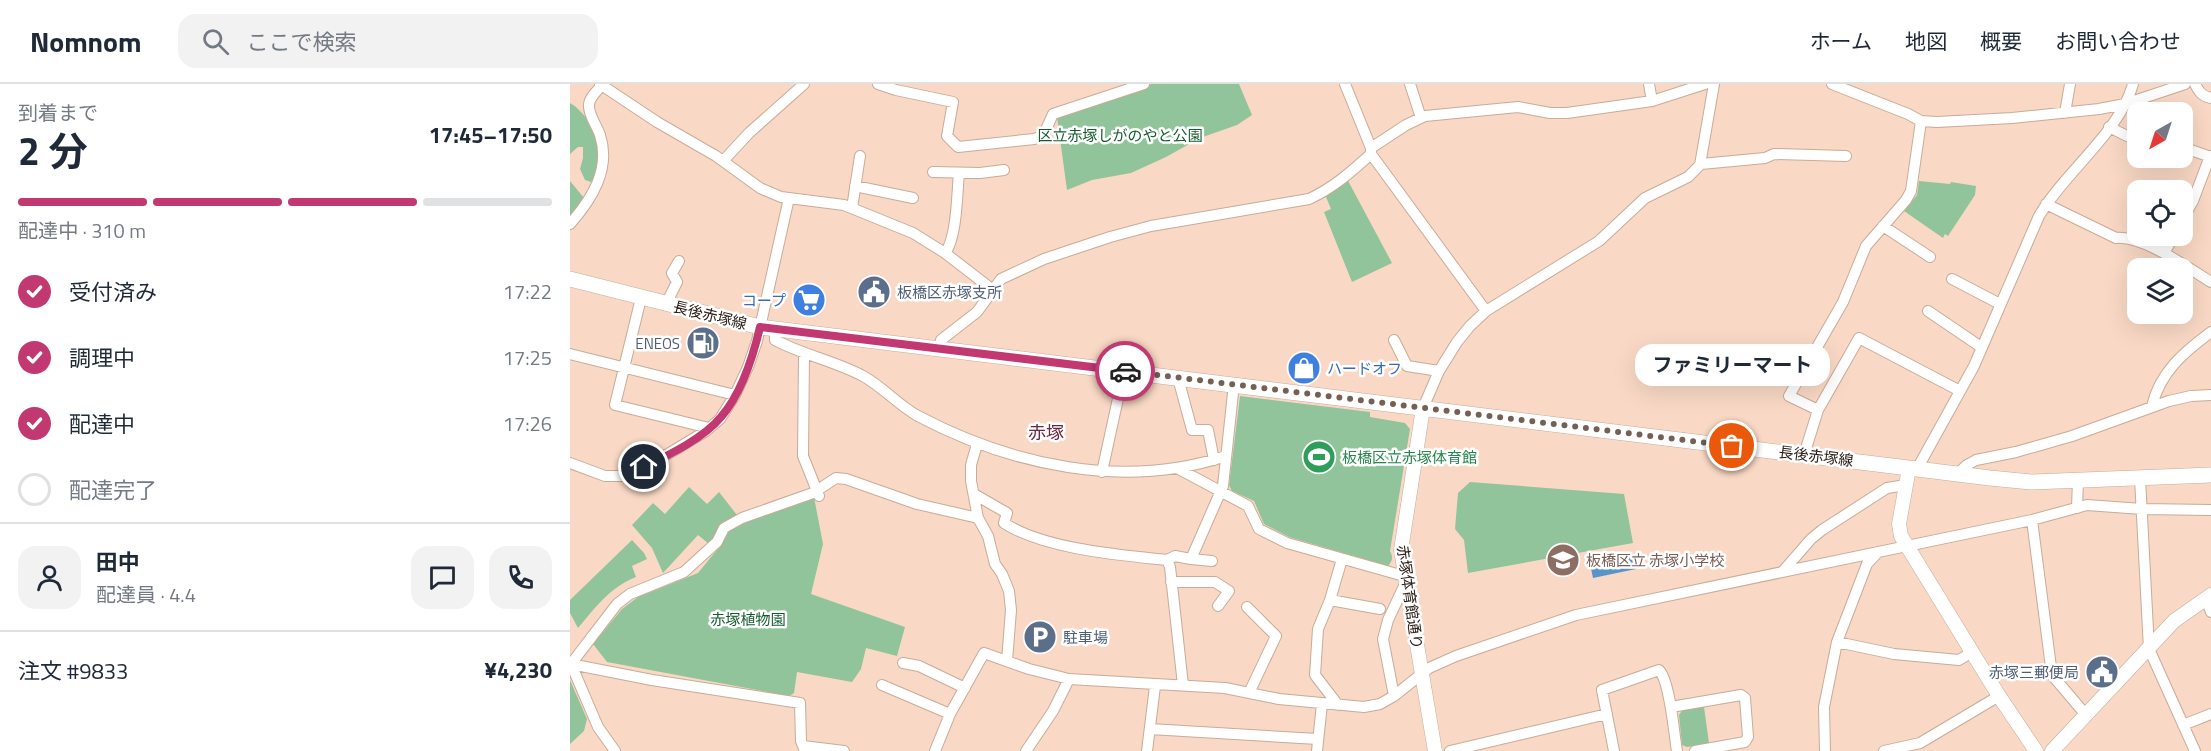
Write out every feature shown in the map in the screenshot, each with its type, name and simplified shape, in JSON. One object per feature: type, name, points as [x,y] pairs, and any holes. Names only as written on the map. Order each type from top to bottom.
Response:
[{"type":"main road","name":"長後赤塚線","points":[[570,279],[767,328],[1957,474],[2017,481],[2211,475]]},
{"type":"street","points":[[723,161],[749,133],[804,84]]},
{"type":"street","points":[[878,84],[953,102],[947,136],[958,147],[1034,139],[1043,136],[1053,114],[1144,84]]},
{"type":"street","points":[[1345,84],[1371,151],[1487,310]]},
{"type":"street","points":[[1410,84],[1421,118]]},
{"type":"street","points":[[1648,84],[1652,101]]},
{"type":"street","points":[[939,348],[940,340],[977,312],[1002,279],[1044,259],[1110,237],[1180,219],[1309,199],[1346,177],[1371,151],[1406,125],[1421,118],[1518,107],[1550,113],[1567,113],[1652,101],[1704,84]]},
{"type":"street","points":[[1423,408],[1439,371],[1470,326],[1487,310],[1599,241],[1645,198],[1688,177],[1701,164],[1714,84]]},
{"type":"street","points":[[1832,84],[1921,121],[1937,122],[2065,113],[2125,104],[2185,84]]},
{"type":"street","points":[[2065,113],[2070,84]]},
{"type":"street","points":[[2036,751],[1906,546],[1899,529],[1906,485],[1913,468],[1960,392],[2046,204],[2109,127],[2125,104],[2133,84]]},
{"type":"street","points":[[2194,84],[2205,97],[2211,98]]},
{"type":"street","points":[[570,224],[597,188],[603,167],[600,137],[588,107],[589,101],[601,85],[723,161],[760,188],[789,198],[843,205],[913,233],[945,253],[993,290]]},
{"type":"street","points":[[1818,410],[1789,396],[1843,302],[1866,246],[1911,191],[1921,121]]},
{"type":"street","points":[[2109,127],[2127,136]]},
{"type":"street","points":[[2193,151],[2211,157],[2193,201]]},
{"type":"street","points":[[1701,164],[1765,158],[1774,154],[1846,156]]},
{"type":"street","points":[[852,208],[860,156]]},
{"type":"street","points":[[933,172],[1004,170]]},
{"type":"street","points":[[945,253],[952,237],[959,173]]},
{"type":"street","points":[[855,186],[913,198]]},
{"type":"street","points":[[570,463],[605,476],[622,476],[658,460],[709,428],[724,413],[767,328],[789,198]]},
{"type":"street","points":[[2046,204],[2116,238],[2125,237],[2164,253],[2211,282]]},
{"type":"street","points":[[1883,226],[1930,257]]},
{"type":"street","points":[[2164,253],[2168,246]]},
{"type":"street","points":[[666,304],[677,282],[672,273],[679,261]]},
{"type":"street","points":[[1952,279],[2000,304]]},
{"type":"street","points":[[641,298],[615,405],[709,428]]},
{"type":"street","points":[[1928,311],[1982,347]]},
{"type":"street","points":[[767,328],[775,340],[804,353],[842,364],[867,378],[916,415],[977,444],[1007,454],[1102,472],[1177,468],[1226,456]]},
{"type":"street","points":[[2152,406],[2155,395],[2176,359],[2211,332]]},
{"type":"street","points":[[1804,455],[1818,410],[1859,338],[1925,371],[1960,392]]},
{"type":"street","points":[[1394,340],[1407,366],[1439,371]]},
{"type":"street","points":[[804,353],[803,456],[818,493]]},
{"type":"street","points":[[570,354],[735,394]]},
{"type":"street","points":[[1102,472],[1124,371]]},
{"type":"street","points":[[1178,378],[1192,430],[1208,430],[1214,460]]},
{"type":"street","points":[[1191,559],[1221,491],[1234,384]]},
{"type":"street","points":[[1957,474],[1976,460],[2016,452],[2072,436],[2152,406],[2191,396],[2211,395]]},
{"type":"street","name":"赤塚体育館通り","points":[[1423,408],[1401,550],[1435,751]]},
{"type":"street","points":[[977,444],[971,465],[978,518],[988,536],[995,564],[1009,591],[1011,610],[1007,661]]},
{"type":"street","points":[[1177,468],[1248,506],[1259,529],[1270,535],[1287,543],[1405,580],[1385,616],[1383,639],[1394,696]]},
{"type":"street","points":[[2140,477],[2151,659],[2195,751]]},
{"type":"street","points":[[571,664],[618,604],[630,594],[684,572],[717,542],[724,528],[783,502],[818,493],[836,478],[846,479],[917,504],[978,518]]},
{"type":"street","points":[[2077,508],[2078,480]]},
{"type":"street","points":[[1784,570],[1822,530],[1887,488],[1906,485]]},
{"type":"street","points":[[974,494],[1007,513],[1004,523],[1018,532],[1050,542],[1127,556],[1167,560],[1174,556],[1212,561]]},
{"type":"street","points":[[935,751],[950,714],[984,653],[1029,669],[1069,679],[1155,686],[1225,688],[1322,704],[1364,707],[1380,704],[1430,668],[1456,656],[1576,615],[2087,506],[2211,510]]},
{"type":"street","points":[[2032,519],[2052,675],[2086,715]]},
{"type":"street","points":[[1825,751],[1824,707],[1837,642],[1867,564],[1878,552]]},
{"type":"street","points":[[1338,705],[1315,675],[1318,629],[1330,600],[1342,559]]},
{"type":"street","points":[[1167,560],[1170,567],[1183,685]]},
{"type":"street","points":[[1171,582],[1215,582],[1228,591],[1218,606]]},
{"type":"street","points":[[2052,751],[2178,618],[2209,597],[2211,612]]},
{"type":"street","points":[[1330,600],[1385,616]]},
{"type":"street","points":[[1247,607],[1276,636],[1248,693]]},
{"type":"street","points":[[1837,642],[1894,654],[1959,660],[1972,652]]},
{"type":"street","points":[[903,663],[919,666],[965,688]]},
{"type":"street","points":[[571,664],[652,680],[800,704],[804,748],[844,751]]},
{"type":"street","points":[[571,664],[598,727],[615,751]]},
{"type":"street","points":[[1614,751],[1602,690],[1659,670],[1663,674],[1671,707],[1677,751]]},
{"type":"street","points":[[1026,751],[1053,711],[1069,679]]},
{"type":"street","points":[[882,685],[950,714]]},
{"type":"street","points":[[1147,751],[1155,686]]},
{"type":"street","points":[[1671,707],[1741,695],[1745,698],[1749,736],[1744,742],[1695,751]]},
{"type":"street","points":[[1884,751],[1920,743],[1999,696]]},
{"type":"street","points":[[1317,751],[1322,704]]},
{"type":"street","points":[[1450,751],[1607,714]]},
{"type":"street","points":[[2183,725],[2211,714]]},
{"type":"street","points":[[1150,729],[1317,739]]},
{"type":"green space","name":"区立赤塚しがのやと公園","points":[[1151,84],[1239,84],[1252,115],[1237,125],[1200,138],[1131,173],[1092,180],[1067,190],[1057,117]]},
{"type":"green space","points":[[570,103],[586,118],[596,139],[598,161],[591,182],[585,180],[580,169],[583,147],[578,147],[570,154]]},
{"type":"green space","points":[[1346,177],[1392,263],[1352,282],[1324,212],[1331,209],[1324,192]]},
{"type":"green space","points":[[570,181],[584,198],[570,216]]},
{"type":"green space","points":[[1919,181],[1950,184],[1951,182],[1976,186],[1975,195],[1948,236],[1945,234],[1943,238],[1904,211],[1917,195]]},
{"type":"green space","name":"板橋区立赤塚体育館","points":[[1240,396],[1370,412],[1370,417],[1405,423],[1410,429],[1390,551],[1392,558],[1388,566],[1289,537],[1264,524],[1254,501],[1232,491],[1229,485]]},
{"type":"green space","points":[[1470,482],[1624,494],[1633,543],[1468,573],[1464,540],[1455,529],[1458,493]]},
{"type":"green space","points":[[689,487],[707,504],[719,492],[737,515],[720,525],[714,540],[709,544],[698,535],[663,573],[652,548],[632,525],[653,503],[665,514]]},
{"type":"green space","name":"赤塚植物園","points":[[814,497],[823,544],[811,594],[905,627],[897,656],[866,648],[861,669],[852,682],[797,672],[794,693],[789,696],[607,662],[593,644],[622,609],[638,597],[698,573],[721,545],[731,527]]},
{"type":"green space","points":[[632,540],[647,559],[632,566],[636,577],[611,592],[578,628],[570,613],[570,600]]},
{"type":"green space","points":[[570,680],[587,719],[584,731],[570,744]]},
{"type":"green space","points":[[1704,707],[1709,743],[1687,747],[1682,745],[1679,715],[1683,709]]},
{"type":"water","points":[[1633,555],[1636,569],[1593,578],[1590,564]]},
{"type":"way so far","points":[[1125,371],[1732,446]]},
{"type":"place","name":"板橋区赤塚支所","points":[[874,292]]},
{"type":"place","name":"コープ","points":[[809,300]]},
{"type":"place","name":"ENEOS","points":[[703,343]]},
{"type":"place","name":"ハードオフ","points":[[1304,368]]},
{"type":"place","name":"ファミリーマート","points":[[1732,446]]},
{"type":"place","name":"板橋区立赤塚体育館","points":[[1319,457]]},
{"type":"place","name":"板橋区立 赤塚小学校","points":[[1563,560]]},
{"type":"place","name":"駐車場","points":[[1040,637]]},
{"type":"place","name":"赤塚三郵便局","points":[[2102,672]]},
{"type":"district","name":"赤塚","points":[[1046,432]]},
{"type":"route","points":[[644,467],[706,431],[720,418],[729,407],[748,367],[760,327],[1125,371]]}]
